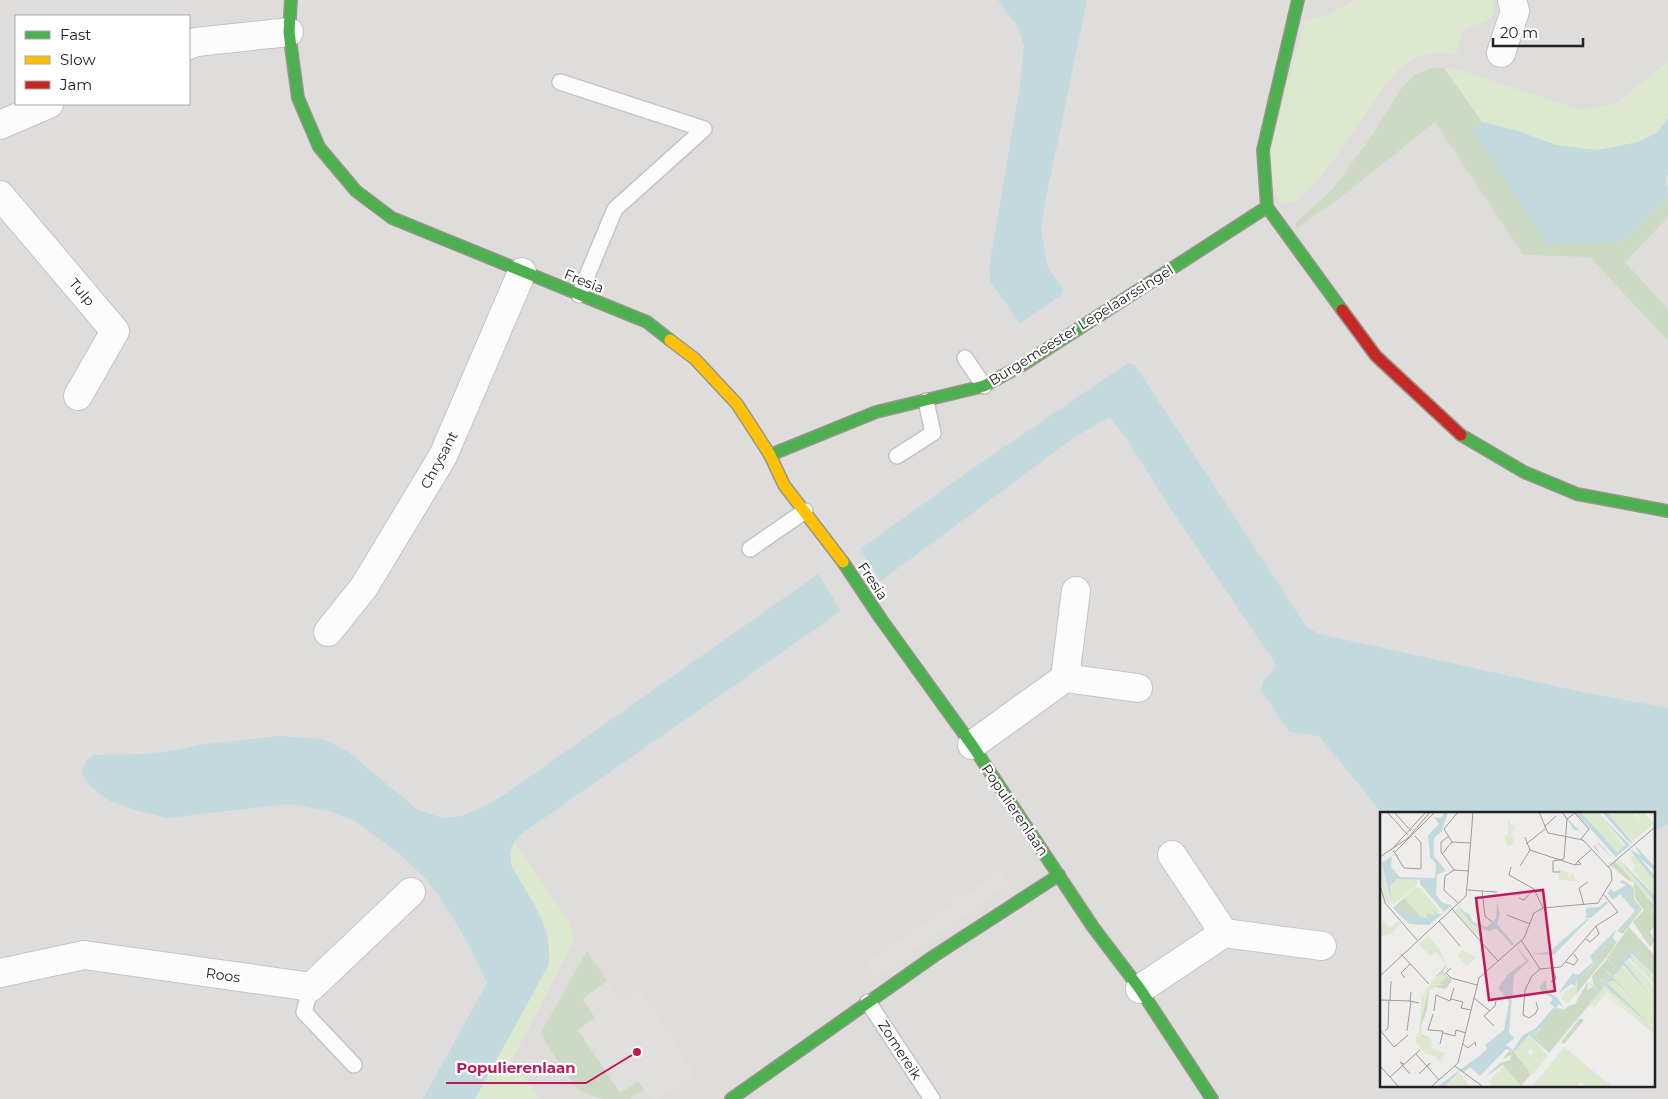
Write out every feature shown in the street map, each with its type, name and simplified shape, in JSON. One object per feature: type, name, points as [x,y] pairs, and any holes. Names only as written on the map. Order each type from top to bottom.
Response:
[{"type":"street","name":"Fresia","points":[[290,0],[289,32],[298,98],[319,147],[356,191],[392,218],[647,322],[695,359],[737,404],[770,455],[784,485],[835,550],[881,619]]},
{"type":"street","points":[[1298,0],[1263,150],[1267,207],[1286,235],[1376,356],[1458,432],[1524,472],[1576,494],[1668,511]]},
{"type":"street","points":[[1501,53],[1515,11],[1512,0]]},
{"type":"street","points":[[190,45],[196,42],[289,32]]},
{"type":"street","points":[[2,119],[46,105]]},
{"type":"street","name":"Tulp","points":[[0,195],[115,331],[78,396]]},
{"type":"street","name":"Burgemeester Lepelaarssingel","points":[[770,455],[876,412],[984,386],[1024,364],[1267,207]]},
{"type":"street","name":"Chrysant","points":[[328,632],[364,587],[443,456],[522,272]]},
{"type":"street","points":[[1065,678],[1076,591]]},
{"type":"street","name":"Populierenlaan","points":[[881,619],[972,745],[1093,927],[1140,989],[1212,1099]]},
{"type":"street","points":[[972,745],[1065,678],[1138,688]]},
{"type":"street","points":[[1172,855],[1224,933]]},
{"type":"street","points":[[731,1099],[996,914],[1059,875]]},
{"type":"street","points":[[311,987],[411,892]]},
{"type":"street","points":[[1140,989],[1224,933],[1322,946]]},
{"type":"street","name":"Roos","points":[[0,973],[84,955],[311,987]]},
{"type":"lane","points":[[560,82],[704,129],[615,209],[579,295]]},
{"type":"lane","points":[[965,358],[984,386]]},
{"type":"lane","points":[[897,456],[933,433],[926,401]]},
{"type":"lane","points":[[750,549],[805,511]]},
{"type":"lane","points":[[311,987],[304,1012],[354,1065]]},
{"type":"lane","name":"Zomereik","points":[[868,1002],[932,1099]]},
{"type":"shaded area","points":[[0,0],[1668,0],[1668,1099],[0,1099]]},
{"type":"shaded area","points":[[1002,870],[1011,883],[876,977],[868,962]]},
{"type":"shaded area","points":[[607,981],[620,1004],[640,989],[695,1074],[659,1099],[651,1099],[638,1081],[620,1093],[578,1030],[595,1018],[583,999]]},
{"type":"green space","points":[[1355,0],[1494,0],[1493,16],[1485,22],[1466,28],[1462,34],[1456,54],[1435,53],[1418,57],[1401,67],[1388,81],[1332,162],[1313,186],[1297,200],[1280,204],[1266,166],[1305,20],[1328,15]]},
{"type":"green space","points":[[1668,62],[1668,118],[1657,133],[1638,142],[1598,150],[1556,145],[1515,130],[1482,122],[1444,68],[1456,69],[1581,110],[1618,102]]},
{"type":"green space","points":[[1432,68],[1444,68],[1482,122],[1473,128],[1621,243],[1668,197],[1668,217],[1625,262],[1668,309],[1668,341],[1590,257],[1523,255],[1435,122],[1337,200],[1295,229],[1296,222],[1332,190],[1368,141],[1401,89],[1413,76]]},
{"type":"green space","points":[[514,841],[570,923],[574,938],[512,1060],[540,1099],[475,1099],[549,964],[549,937],[544,924],[512,867],[510,859]]},
{"type":"green space","points":[[587,951],[607,981],[583,999],[595,1018],[578,1030],[620,1092],[638,1081],[644,1089],[630,1099],[602,1099],[580,1091],[540,1034]]},
{"type":"water","points":[[998,0],[1087,0],[1044,208],[1041,232],[1048,268],[1063,291],[1060,296],[1020,323],[991,283],[989,268],[1020,86],[1024,46],[1018,27]]},
{"type":"water","points":[[1668,118],[1668,174],[1665,177],[1668,197],[1621,243],[1547,244],[1472,129],[1482,122],[1515,130],[1556,145],[1598,150],[1638,142],[1657,133]]},
{"type":"water","points":[[1128,363],[1135,365],[1306,626],[1319,634],[1587,693],[1668,708],[1668,824],[1656,831],[1656,812],[1381,812],[1319,736],[1289,732],[1261,690],[1263,681],[1274,669],[1275,663],[1172,511],[1128,441],[1110,417],[1073,438],[881,581],[860,549],[979,464]]},
{"type":"water","points":[[818,574],[841,611],[524,832],[513,843],[510,856],[512,867],[532,901],[543,925],[549,950],[549,964],[475,1099],[423,1099],[487,983],[451,914],[427,880],[400,854],[355,821],[333,812],[290,804],[167,818],[138,811],[110,801],[89,785],[82,773],[85,762],[93,755],[143,754],[199,745],[279,736],[311,738],[325,740],[347,751],[418,810],[443,818],[461,816],[501,797]]},
{"type":"traffic: fast","points":[[291,0],[289,32],[298,98],[319,147],[356,191],[392,218],[647,322],[670,340]]},
{"type":"traffic: fast","points":[[1298,0],[1263,150],[1267,207],[1342,310]]},
{"type":"traffic: fast","points":[[770,455],[876,412],[984,386],[1024,364],[1267,207]]},
{"type":"traffic: fast","points":[[1461,435],[1524,472],[1577,494],[1668,511]]},
{"type":"traffic: fast","points":[[843,562],[881,619],[972,745],[1093,927],[1140,989],[1212,1099]]},
{"type":"traffic: fast","points":[[731,1099],[934,956],[1059,875]]},
{"type":"traffic: slow","points":[[670,340],[695,359],[737,404],[770,455],[784,485],[843,562]]},
{"type":"traffic: jam","points":[[1342,310],[1376,356],[1461,435]]},
{"type":"place","name":"Populierenlaan","points":[[637,1052]]}]
